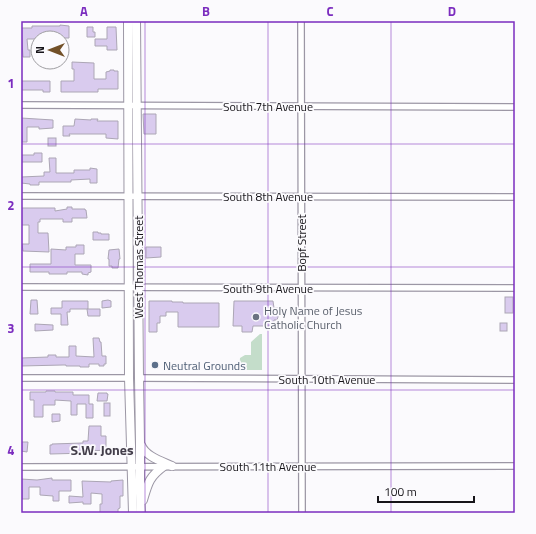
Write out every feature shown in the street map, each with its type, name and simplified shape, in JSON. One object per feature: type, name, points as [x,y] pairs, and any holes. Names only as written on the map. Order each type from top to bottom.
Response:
[{"type":"main road","name":"West Thomas Street","points":[[128,21],[128,105],[138,287],[140,443],[138,512]]},
{"type":"main road","name":"West Thomas Street","points":[[136,21],[137,105],[129,287],[131,466],[138,512]]},
{"type":"main road","points":[[138,512],[152,475],[168,466],[147,453],[140,443]]},
{"type":"street","name":"Bopf Street","points":[[301,21],[302,513]]},
{"type":"street","name":"South 7th Avenue","points":[[21,105],[515,107]]},
{"type":"street","name":"South 8th Avenue","points":[[21,196],[515,197]]},
{"type":"street","name":"South 9th Avenue","points":[[21,287],[515,288]]},
{"type":"street","points":[[21,378],[130,378]]},
{"type":"street","name":"South 10th Avenue","points":[[139,378],[515,380]]},
{"type":"street","name":"South 11th Avenue","points":[[21,467],[515,466]]},
{"type":"green space","points":[[262,334],[262,370],[239,370],[240,358],[245,355],[251,355],[251,342]]},
{"type":"building","points":[[32,26],[69,26],[69,30],[30,30],[30,39],[27,39],[30,57],[23,57],[21,28],[32,28]]},
{"type":"building","points":[[87,27],[93,27],[95,37],[87,37]]},
{"type":"building","points":[[107,27],[116,27],[117,50],[107,50],[107,46],[95,46],[95,39],[107,39]]},
{"type":"building","points":[[72,62],[94,63],[94,79],[106,79],[106,72],[110,70],[118,71],[118,89],[98,89],[98,92],[61,92],[61,81],[74,81],[74,69],[72,69]]},
{"type":"building","points":[[21,81],[50,81],[50,92],[43,92],[43,90],[21,90]]},
{"type":"building","points":[[143,114],[156,114],[156,134],[144,134]]},
{"type":"building","points":[[21,118],[53,120],[53,128],[39,129],[39,127],[27,127],[27,142],[22,142]]},
{"type":"building","points":[[75,119],[118,121],[118,139],[106,138],[106,134],[69,134],[70,136],[63,136],[63,126],[74,126]]},
{"type":"building","points":[[48,138],[56,138],[56,146],[48,146]]},
{"type":"building","points":[[34,153],[42,153],[42,162],[21,162],[21,155],[34,155]]},
{"type":"building","points":[[49,158],[56,158],[56,173],[74,173],[74,170],[90,170],[90,168],[97,169],[97,183],[90,183],[90,179],[71,180],[71,182],[39,182],[39,185],[21,183],[21,177],[44,176],[44,172],[50,172]]},
{"type":"building","points":[[67,207],[72,207],[72,209],[85,209],[87,218],[72,218],[72,222],[63,222],[63,219],[40,219],[40,222],[38,222],[38,233],[48,233],[49,252],[23,251],[22,244],[29,244],[29,225],[21,225],[21,208],[55,208],[55,211],[67,209]]},
{"type":"building","points":[[93,232],[109,234],[109,240],[93,240]]},
{"type":"building","points":[[76,245],[84,245],[84,254],[75,254],[75,265],[91,265],[91,272],[88,273],[88,275],[82,274],[82,272],[49,274],[49,272],[30,272],[30,264],[51,264],[51,249],[66,250],[66,247],[76,247]]},
{"type":"building","points":[[146,247],[161,247],[161,257],[146,258]]},
{"type":"building","points":[[119,249],[120,259],[118,268],[112,268],[112,266],[109,266],[109,250]]},
{"type":"building","points":[[505,297],[513,297],[513,313],[505,313]]},
{"type":"building","points":[[31,300],[37,300],[38,314],[30,314]]},
{"type":"building","points":[[62,301],[88,301],[88,309],[70,309],[70,312],[67,312],[68,325],[61,325],[61,314],[51,314],[51,308],[62,308]]},
{"type":"building","points":[[102,301],[111,301],[111,307],[102,308]]},
{"type":"building","points":[[149,301],[219,303],[219,327],[178,327],[178,312],[166,312],[166,316],[160,316],[160,323],[157,323],[157,332],[149,332]]},
{"type":"building","name":"Holy Name of Jesus Catholic Church","points":[[234,301],[273,301],[274,308],[278,308],[279,314],[277,320],[274,320],[273,326],[253,326],[252,332],[242,332],[242,326],[233,326]]},
{"type":"building","points":[[87,309],[100,309],[100,316],[88,316]]},
{"type":"building","points":[[500,323],[507,323],[507,331],[500,331]]},
{"type":"building","points":[[35,324],[53,325],[53,330],[35,331]]},
{"type":"building","points":[[93,338],[99,338],[101,342],[102,356],[106,356],[106,364],[104,364],[104,366],[99,366],[99,364],[89,364],[89,367],[66,365],[21,366],[21,358],[48,357],[48,355],[56,355],[56,357],[69,357],[69,346],[76,346],[76,356],[94,357]]},
{"type":"building","points":[[30,392],[73,392],[73,395],[89,395],[89,404],[93,404],[93,418],[86,418],[86,404],[77,404],[77,415],[71,415],[71,401],[55,400],[55,405],[43,405],[43,417],[34,417],[34,400],[30,400]]},
{"type":"building","points":[[98,393],[107,393],[107,401],[97,401]]},
{"type":"building","points":[[104,403],[110,403],[110,416],[104,416]]},
{"type":"building","points":[[52,414],[60,414],[60,421],[52,422]]},
{"type":"building","points":[[89,426],[101,426],[101,436],[106,436],[106,450],[89,451],[89,453],[50,454],[50,445],[52,444],[83,443],[83,441],[88,441]]},
{"type":"building","points":[[21,442],[28,442],[27,452],[21,451]]},
{"type":"building","points":[[52,478],[52,480],[71,480],[71,491],[59,491],[59,501],[53,501],[53,496],[40,495],[40,487],[29,487],[29,499],[22,499],[21,479],[37,480]]},
{"type":"building","points":[[123,480],[123,496],[120,496],[120,508],[118,509],[118,513],[100,513],[102,494],[91,493],[91,504],[83,504],[83,502],[69,503],[69,496],[83,497],[82,481],[111,482]]},
{"type":"place","name":"Holy Name of Jesus Catholic Church","points":[[256,317]]},
{"type":"place","name":"Neutral Grounds","points":[[155,365]]},
{"type":"district","name":"S.W. Jones","points":[[102,449]]}]
